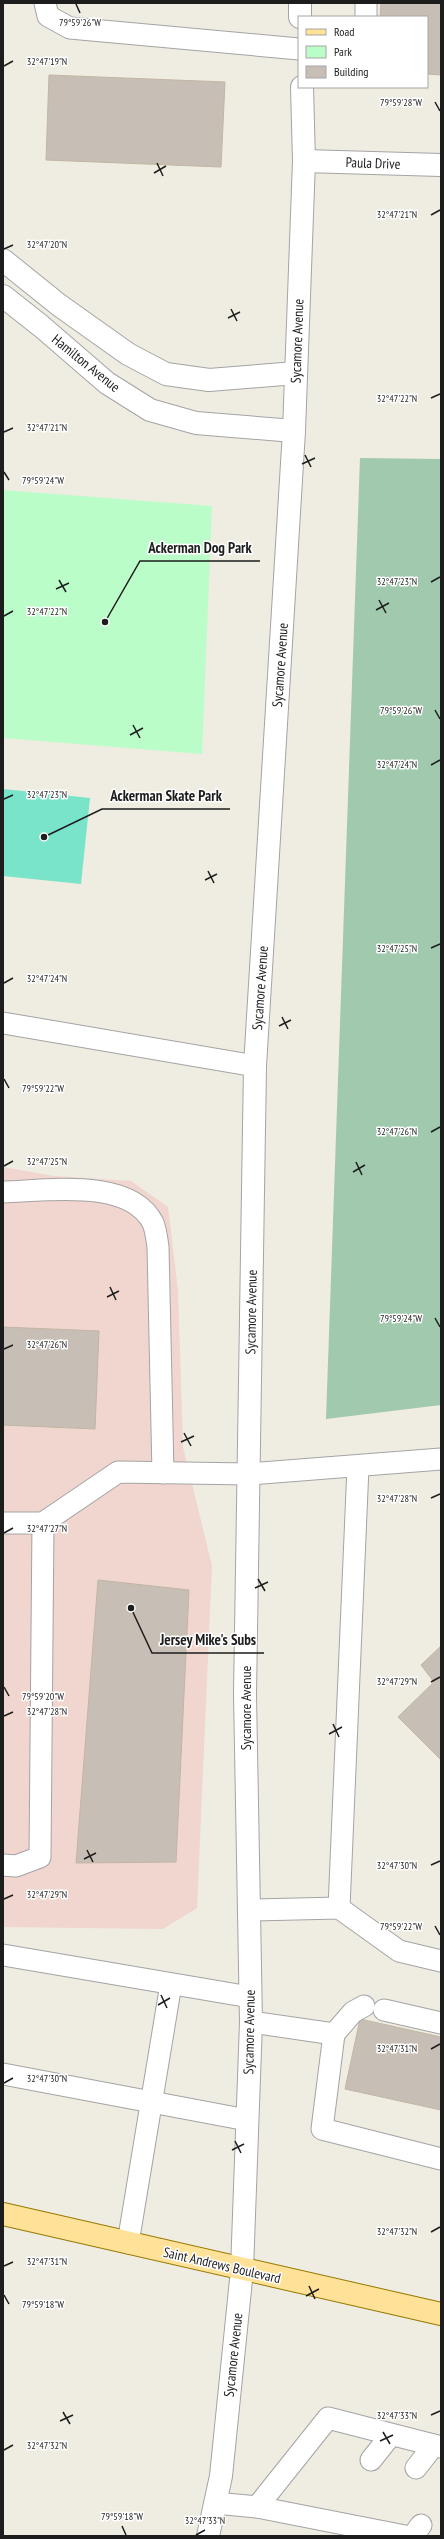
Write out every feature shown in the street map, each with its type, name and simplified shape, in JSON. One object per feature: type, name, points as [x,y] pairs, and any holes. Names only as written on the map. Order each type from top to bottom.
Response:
[{"type":"main road","name":"Saint Andrews Boulevard","points":[[3,2214],[128,2244],[441,2314]]},
{"type":"street","points":[[300,3],[300,16]]},
{"type":"street","name":"Sycamore Avenue","points":[[208,2536],[221,2476],[242,2270],[251,2022],[245,1694],[255,1066],[294,431],[304,161],[302,88]]},
{"type":"street","name":"Paula Drive","points":[[304,161],[441,165]]},
{"type":"street","name":"Hamilton Avenue","points":[[3,260],[59,305],[128,354],[166,374],[210,380],[296,373]]},
{"type":"street","name":"Hamilton Avenue","points":[[3,296],[41,326],[107,383],[150,410],[196,423],[294,431]]},
{"type":"lane","points":[[45,3],[48,16],[70,28],[298,48]]},
{"type":"lane","points":[[366,3],[366,16]]},
{"type":"lane","points":[[3,1023],[255,1066]]},
{"type":"lane","points":[[3,1192],[86,1190],[120,1196],[137,1205],[153,1223],[158,1247],[163,1473]]},
{"type":"lane","points":[[3,1523],[43,1523],[118,1472],[249,1474],[441,1459]]},
{"type":"lane","points":[[339,1908],[358,1466]]},
{"type":"lane","points":[[3,1865],[16,1866],[40,1858],[43,1523]]},
{"type":"lane","points":[[249,1910],[339,1908],[399,1951],[441,1961]]},
{"type":"lane","points":[[3,1955],[250,1997]]},
{"type":"lane","points":[[128,2244],[150,2103],[171,1984]]},
{"type":"lane","points":[[364,2006],[352,2012],[334,2034],[322,2129],[441,2159]]},
{"type":"lane","points":[[384,2010],[441,2023]]},
{"type":"lane","points":[[251,2022],[334,2034]]},
{"type":"lane","points":[[3,2074],[150,2103],[247,2120]]},
{"type":"lane","points":[[257,2507],[328,2418],[437,2446],[416,2468]]},
{"type":"lane","points":[[371,2460],[391,2434]]},
{"type":"lane","points":[[214,2503],[326,2512],[371,2521],[413,2532]]},
{"type":"shaded area","points":[[3,1167],[54,1176],[131,1181],[168,1207],[178,1290],[183,1447],[212,1566],[197,1908],[163,1929],[3,1927]]},
{"type":"green space","points":[[360,458],[441,459],[441,1405],[326,1419]]},
{"type":"green space","points":[[3,490],[212,506],[202,754],[3,738]]},
{"type":"green space","points":[[3,789],[90,798],[81,884],[3,876]]},
{"type":"building","points":[[381,3],[441,3],[441,75],[428,74],[428,16],[380,16]]},
{"type":"building","points":[[49,75],[225,82],[221,167],[46,160]]},
{"type":"building","points":[[3,1327],[99,1331],[95,1429],[3,1425]]},
{"type":"building","points":[[98,1580],[189,1590],[176,1862],[76,1863]]},
{"type":"building","points":[[441,1646],[441,1760],[398,1717],[434,1682],[421,1665]]},
{"type":"building","points":[[360,2019],[441,2037],[441,2110],[345,2089]]},
{"type":"place","name":"Ackerman Dog Park","points":[[105,622]]},
{"type":"place","name":"Ackerman Skate Park","points":[[44,837]]},
{"type":"place","name":"Jersey Mike's Subs","points":[[131,1608]]}]
